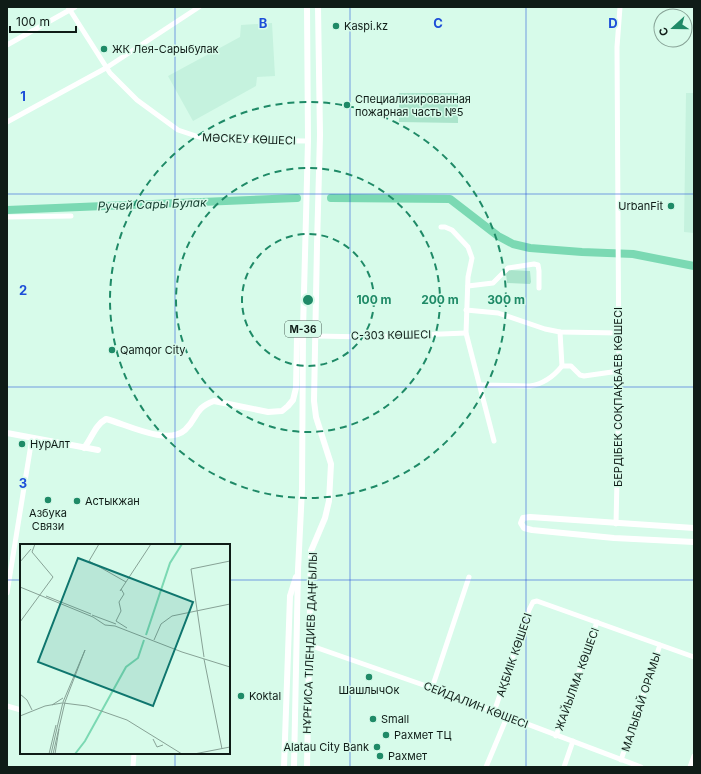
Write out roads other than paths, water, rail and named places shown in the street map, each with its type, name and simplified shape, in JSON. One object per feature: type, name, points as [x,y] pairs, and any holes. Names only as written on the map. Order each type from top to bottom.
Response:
[{"type":"main road","name":"M-36","points":[[307,7],[308,141]]},
{"type":"main road","name":"M-36","points":[[318,7],[320,141]]},
{"type":"main road","name":"МӘСКЕУ КӨШЕСІ","points":[[308,141],[320,141]]},
{"type":"main road","name":"НҰРҒИСА ТІЛЕНДИЕВ ДАҢҒЫЛЫ","points":[[294,767],[298,570],[302,489],[303,330],[308,141]]},
{"type":"main road","name":"НҰРҒИСА ТІЛЕНДИЕВ ДАҢҒЫЛЫ","points":[[307,767],[311,551],[328,509],[331,464],[316,417],[314,401],[316,245],[320,141]]},
{"type":"main road","points":[[305,244],[316,245]]},
{"type":"main road","points":[[84,448],[91,439],[97,426],[106,420],[148,433],[166,436],[181,433],[193,420],[198,410],[214,400],[268,412],[282,411],[293,400],[296,388],[297,338],[303,330]]},
{"type":"main road","points":[[7,433],[98,450]]},
{"type":"main road","points":[[694,528],[616,524],[530,517],[522,520],[524,528],[614,538],[694,542]]},
{"type":"main road","points":[[300,550],[311,551]]},
{"type":"main road","points":[[284,767],[290,596],[298,570]]},
{"type":"main road","points":[[295,711],[300,714],[308,713]]},
{"type":"street","points":[[7,122],[106,68],[199,7]]},
{"type":"street","name":"БЕРДІБЕК СОҚПАҚБАЕВ КӨШЕСІ","points":[[616,524],[619,371],[617,259],[620,7]]},
{"type":"street","points":[[7,45],[71,8]]},
{"type":"street","name":"МӘСКЕУ КӨШЕСІ","points":[[71,8],[106,68],[129,93],[158,117],[178,130],[208,140],[308,141]]},
{"type":"street","points":[[7,217],[71,216]]},
{"type":"street","points":[[440,227],[445,226],[452,230],[468,247],[472,258],[466,310],[466,333],[494,441]]},
{"type":"street","points":[[468,286],[493,283],[508,268],[534,264],[538,266],[539,288]]},
{"type":"street","points":[[466,310],[498,313],[545,329],[560,332],[619,333]]},
{"type":"street","points":[[560,332],[562,366]]},
{"type":"street","name":"С-303 КӨШЕСІ","points":[[316,336],[367,337],[466,333]]},
{"type":"street","points":[[480,385],[538,384],[552,376],[562,366],[571,366],[580,375],[584,376],[619,371]]},
{"type":"street","points":[[7,593],[32,438]]},
{"type":"street","points":[[432,688],[469,577]]},
{"type":"street","name":"АҚБИІК КӨШЕСІ","points":[[494,712],[533,602],[537,601],[597,622]]},
{"type":"street","points":[[597,622],[694,657]]},
{"type":"street","name":"ЖАЙЫЛМА КӨШЕСІ","points":[[556,736],[597,622]]},
{"type":"street","name":"СЕЙДАЛИН КӨШЕСІ","points":[[309,645],[432,688],[641,767]]},
{"type":"street","name":"МАЛЫБАЙ ОРАМЫ","points":[[621,760],[660,645]]},
{"type":"street","points":[[7,706],[20,710]]},
{"type":"street","points":[[486,767],[507,717]]},
{"type":"street","points":[[564,767],[573,741]]},
{"type":"street","points":[[134,754],[134,767]]},
{"type":"street","points":[[690,767],[694,756]]},
{"type":"waterway","name":"Ручей Сары Булак","points":[[7,210],[297,198]]},
{"type":"waterway","points":[[331,198],[450,199],[498,236],[513,244],[530,248],[633,254],[694,266]]},
{"type":"place","name":"Kaspi.kz","points":[[336,26]]},
{"type":"place","name":"ЖК Лея-Сарыбулак","points":[[104,49]]},
{"type":"place","name":"Специализированная пожарная часть №5","points":[[347,105]]},
{"type":"place","name":"UrbanFit","points":[[671,206]]},
{"type":"place","name":"Qamqor City","points":[[112,350]]},
{"type":"place","name":"НурАлт","points":[[22,444]]},
{"type":"place","name":"Азбука Связи","points":[[48,500]]},
{"type":"place","name":"Астыкжан","points":[[77,501]]},
{"type":"place","name":"ШашлычОк","points":[[369,677]]},
{"type":"place","name":"Koktal","points":[[241,696]]},
{"type":"place","name":"Small","points":[[373,719]]},
{"type":"place","name":"Рахмет ТЦ","points":[[386,735]]},
{"type":"place","name":"Alatau City Bank","points":[[377,747]]},
{"type":"place","name":"Рахмет","points":[[380,756]]}]
